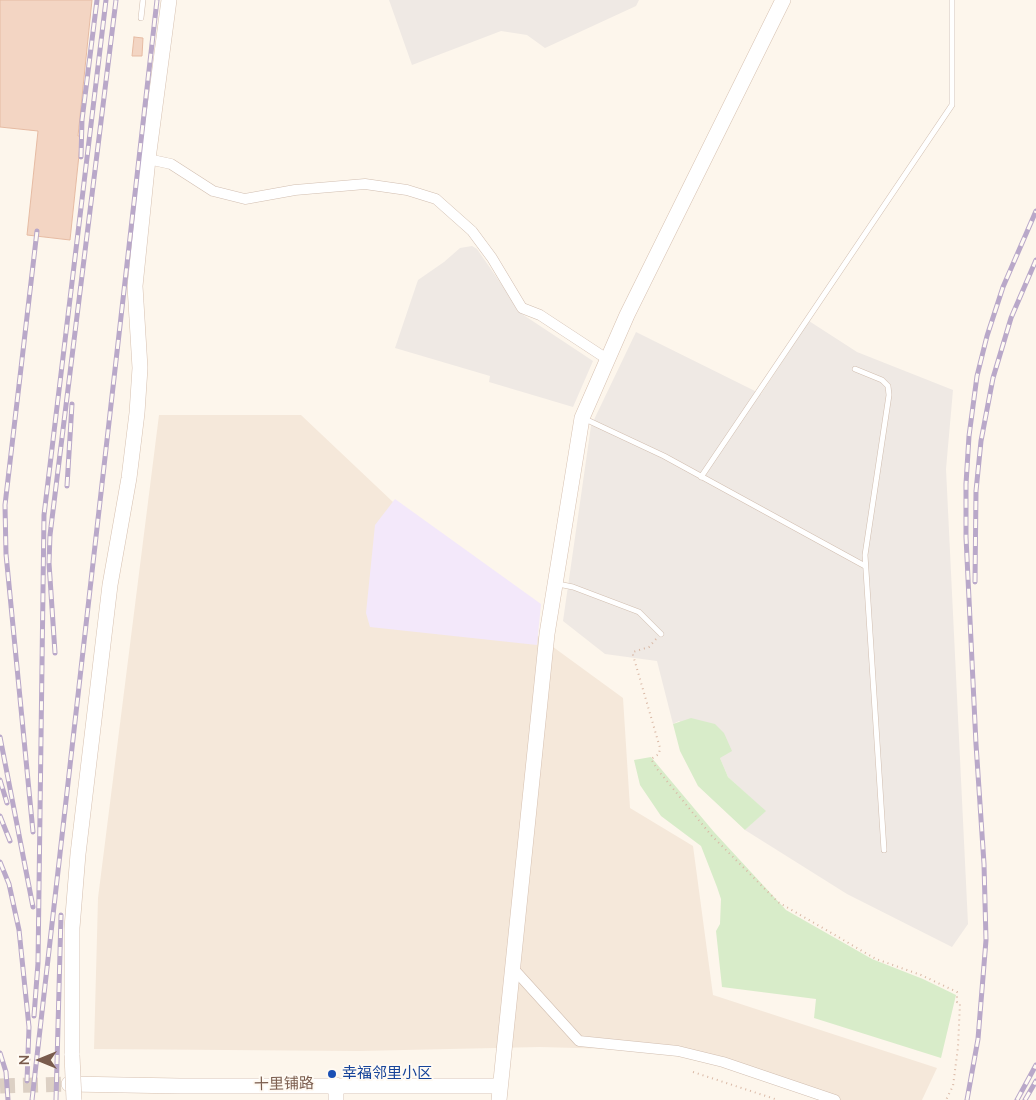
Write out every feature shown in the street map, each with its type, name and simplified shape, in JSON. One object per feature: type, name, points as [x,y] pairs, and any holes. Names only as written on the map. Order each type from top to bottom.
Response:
[{"type":"street","points":[[74,1100],[72,928],[98,676],[110,585],[129,478],[137,414],[140,368],[135,286],[148,159],[168,0]]},
{"type":"street","points":[[498,1093],[547,634],[582,418],[686,191],[782,0]]},
{"type":"street","points":[[148,159],[171,164],[213,191],[245,199],[295,190],[365,184],[407,190],[436,199],[472,231],[492,258],[522,308],[540,315],[608,359]]},
{"type":"street","points":[[511,966],[579,1041],[678,1051],[723,1062],[835,1100]]},
{"type":"street","name":"十里铺路","points":[[69,1084],[336,1092],[498,1093]]},
{"type":"lane","points":[[141,18],[143,0]]},
{"type":"lane","points":[[701,476],[952,105],[952,0]]},
{"type":"lane","points":[[856,369],[882,380],[888,386],[889,395],[865,555],[884,850]]},
{"type":"lane","points":[[582,418],[612,430],[701,476],[865,566]]},
{"type":"lane","points":[[554,583],[573,587],[639,612],[661,634]]},
{"type":"path","points":[[661,634],[649,647],[633,652],[632,655],[660,748],[659,754],[651,759],[657,769],[711,835],[778,902],[876,959],[920,975],[957,992],[957,1002],[960,1003],[954,1086],[946,1100]]},
{"type":"path","points":[[692,1072],[778,1100]]},
{"type":"shaded area","points":[[389,0],[639,0],[636,6],[545,48],[527,35],[501,31],[412,65]]},
{"type":"shaded area","points":[[472,246],[477,249],[522,314],[593,361],[573,407],[489,382],[490,376],[395,348],[418,280],[460,248]]},
{"type":"shaded area","points":[[809,321],[857,352],[953,390],[946,469],[968,924],[952,947],[847,894],[745,830],[765,811],[728,777],[720,758],[679,721],[673,724],[657,661],[605,654],[563,621],[591,426],[636,332],[761,394]]},
{"type":"shaded area","points":[[159,415],[301,415],[523,625],[623,698],[630,808],[693,846],[713,995],[937,1068],[922,1100],[827,1100],[686,1051],[540,1047],[359,1051],[94,1049],[98,898]]},
{"type":"shaded area","points":[[395,499],[541,604],[537,645],[370,627],[366,613],[375,525]]},
{"type":"green space","points":[[691,718],[715,724],[724,733],[732,751],[720,758],[728,777],[766,811],[745,830],[698,786],[680,751],[673,724]]},
{"type":"green space","points":[[651,757],[714,832],[786,910],[872,959],[923,979],[956,995],[941,1058],[814,1018],[816,999],[722,987],[716,931],[720,924],[721,899],[701,846],[661,816],[640,785],[634,760]]},
{"type":"building","points":[[0,0],[92,0],[78,136],[81,136],[70,240],[27,235],[38,131],[0,127]]},
{"type":"building","points":[[134,37],[143,38],[142,56],[132,56]]},
{"type":"tunnel","points":[[0,1086],[69,1084]]},
{"type":"railway","points":[[81,157],[82,120],[97,0]]},
{"type":"railway","points":[[34,1016],[38,963],[44,515],[106,0]]},
{"type":"railway","points":[[55,653],[49,563],[50,535],[116,0]]},
{"type":"railway","points":[[32,1100],[157,0]]},
{"type":"railway","points":[[967,1100],[978,1039],[986,940],[984,864],[966,537],[966,484],[969,436],[977,376],[987,336],[1003,287],[1036,211]]},
{"type":"railway","points":[[33,832],[6,554],[5,505],[37,231]]},
{"type":"railway","points":[[975,582],[976,491],[981,441],[993,378],[1011,318],[1036,260]]},
{"type":"railway","points":[[67,486],[72,404]]},
{"type":"railway","points":[[0,737],[33,907]]},
{"type":"railway","points":[[0,780],[7,803]]},
{"type":"railway","points":[[0,816],[10,841]]},
{"type":"railway","points":[[0,862],[9,884],[19,930],[29,1027],[27,1081]]},
{"type":"railway","points":[[56,1100],[61,915]]},
{"type":"railway","points":[[0,1053],[6,1072],[8,1100]]},
{"type":"railway","points":[[1017,1100],[1036,1065]]},
{"type":"railway","points":[[1025,1100],[1036,1081]]},
{"type":"place","name":"幸福邻里小区","points":[[332,1074]]}]
